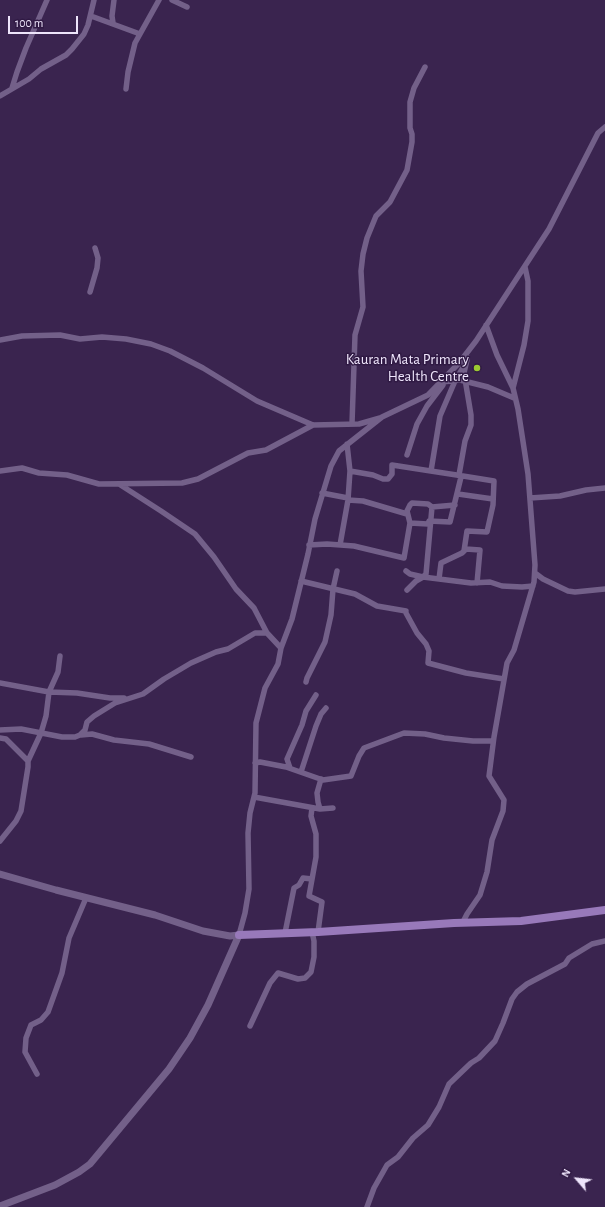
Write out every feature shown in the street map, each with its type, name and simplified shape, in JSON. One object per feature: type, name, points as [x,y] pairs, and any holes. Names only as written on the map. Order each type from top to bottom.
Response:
[{"type":"main road","points":[[239,936],[463,922],[521,921],[605,910]]},
{"type":"street","points":[[12,88],[16,72],[46,0]]},
{"type":"street","points":[[0,96],[29,79],[41,69],[61,58],[72,49],[84,34],[91,16],[94,0]]},
{"type":"street","points":[[113,23],[112,16],[114,0]]},
{"type":"street","points":[[126,89],[131,54],[135,43],[159,0]]},
{"type":"street","points":[[172,0],[187,7]]},
{"type":"street","points":[[91,16],[140,34]]},
{"type":"street","points":[[352,424],[355,335],[363,308],[361,271],[363,254],[367,238],[376,216],[390,202],[407,170],[412,142],[410,128],[410,102],[414,88],[425,67]]},
{"type":"street","points":[[407,455],[417,424],[427,406],[443,382],[476,341],[525,267],[549,229],[598,133],[605,127]]},
{"type":"street","points":[[90,292],[97,268],[98,258],[96,248]]},
{"type":"street","points":[[513,388],[524,346],[528,321],[528,281],[525,267]]},
{"type":"street","points":[[463,922],[480,896],[487,872],[492,840],[503,811],[504,800],[489,776],[507,663],[514,650],[533,586],[535,573],[528,474],[521,428],[513,388],[497,355],[486,326]]},
{"type":"street","points":[[0,340],[22,336],[60,334],[80,339],[102,337],[126,339],[151,344],[170,351],[203,368],[257,401],[313,425],[359,424],[382,417],[428,395],[443,382],[466,382],[488,387],[514,398]]},
{"type":"street","points":[[410,523],[428,524],[429,521],[450,522],[458,494],[465,440],[471,425],[471,415],[464,373],[467,357],[465,356]]},
{"type":"street","points":[[431,471],[440,416],[455,381],[466,363]]},
{"type":"street","points":[[0,1206],[55,1185],[79,1172],[90,1164],[169,1069],[190,1038],[208,1006],[239,936],[246,913],[249,889],[248,833],[254,797],[256,723],[265,688],[278,664],[292,619],[314,519],[333,461],[339,450],[382,417]]},
{"type":"street","points":[[0,471],[22,468],[38,473],[67,475],[99,484],[182,483],[198,479],[248,453],[266,450],[313,425]]},
{"type":"street","points":[[340,545],[348,499],[350,471],[347,444]]},
{"type":"street","points":[[350,471],[388,479],[392,474],[392,465],[494,481],[493,499],[487,532],[467,531],[464,551]]},
{"type":"street","points":[[119,484],[195,534],[214,557],[236,589],[254,608],[267,633],[282,648]]},
{"type":"street","points":[[530,498],[560,496],[586,490],[605,488]]},
{"type":"street","points":[[322,493],[363,501],[407,514]]},
{"type":"street","points":[[458,494],[493,499]]},
{"type":"street","points":[[309,545],[327,544],[354,546],[404,558],[410,523],[407,514],[410,505],[412,503],[428,504],[432,507],[455,505]]},
{"type":"street","points":[[407,590],[426,574],[432,507]]},
{"type":"street","points":[[438,579],[441,563],[462,553],[466,549],[480,550],[477,583]]},
{"type":"street","points":[[306,682],[325,642],[331,615],[333,588],[337,571]]},
{"type":"street","points":[[406,571],[410,574],[438,579],[477,583],[490,582],[509,587],[533,586]]},
{"type":"street","points":[[535,573],[543,579],[568,591],[575,592],[605,589]]},
{"type":"street","points":[[301,581],[355,594],[377,606],[406,612],[417,633],[426,644],[429,651],[428,663],[466,673],[504,679]]},
{"type":"street","points":[[80,735],[85,730],[87,722],[115,703],[143,694],[164,679],[191,663],[216,652],[228,649],[249,635],[259,632],[267,633]]},
{"type":"street","points":[[0,841],[16,821],[21,811],[28,762],[41,733],[46,716],[49,692],[58,672],[60,656]]},
{"type":"street","points":[[0,683],[49,692],[77,693],[126,699]]},
{"type":"street","points":[[290,768],[287,759],[306,712],[316,695]]},
{"type":"street","points":[[301,772],[316,726],[321,714],[326,708]]},
{"type":"street","points":[[0,730],[21,729],[62,737],[75,737],[92,734],[114,740],[149,744],[191,757]]},
{"type":"street","points":[[255,763],[260,762],[290,768],[321,779],[351,776],[364,748],[404,733],[425,734],[451,739],[494,741]]},
{"type":"street","points":[[0,738],[6,739],[28,762]]},
{"type":"street","points":[[320,809],[318,793],[321,779]]},
{"type":"street","points":[[254,797],[312,808],[333,808]]},
{"type":"street","points":[[250,1026],[270,983],[278,973],[298,979],[305,978],[311,972],[314,956],[315,932],[322,902],[309,896],[316,857],[316,834],[311,816],[312,808]]},
{"type":"street","points":[[0,874],[86,898],[155,915],[203,931],[230,936],[239,936]]},
{"type":"street","points":[[285,933],[294,888],[299,885],[303,878],[312,879]]},
{"type":"street","points":[[37,1074],[25,1052],[26,1038],[31,1025],[40,1020],[48,1012],[62,974],[69,938],[86,898]]},
{"type":"street","points":[[366,1207],[374,1188],[387,1165],[398,1157],[413,1138],[428,1125],[439,1107],[449,1084],[495,1042],[512,999],[517,992],[527,984],[565,964],[569,958],[592,944],[605,941]]},
{"type":"place","name":"Kauran Mata Primary Health Centre","points":[[477,368]]}]
